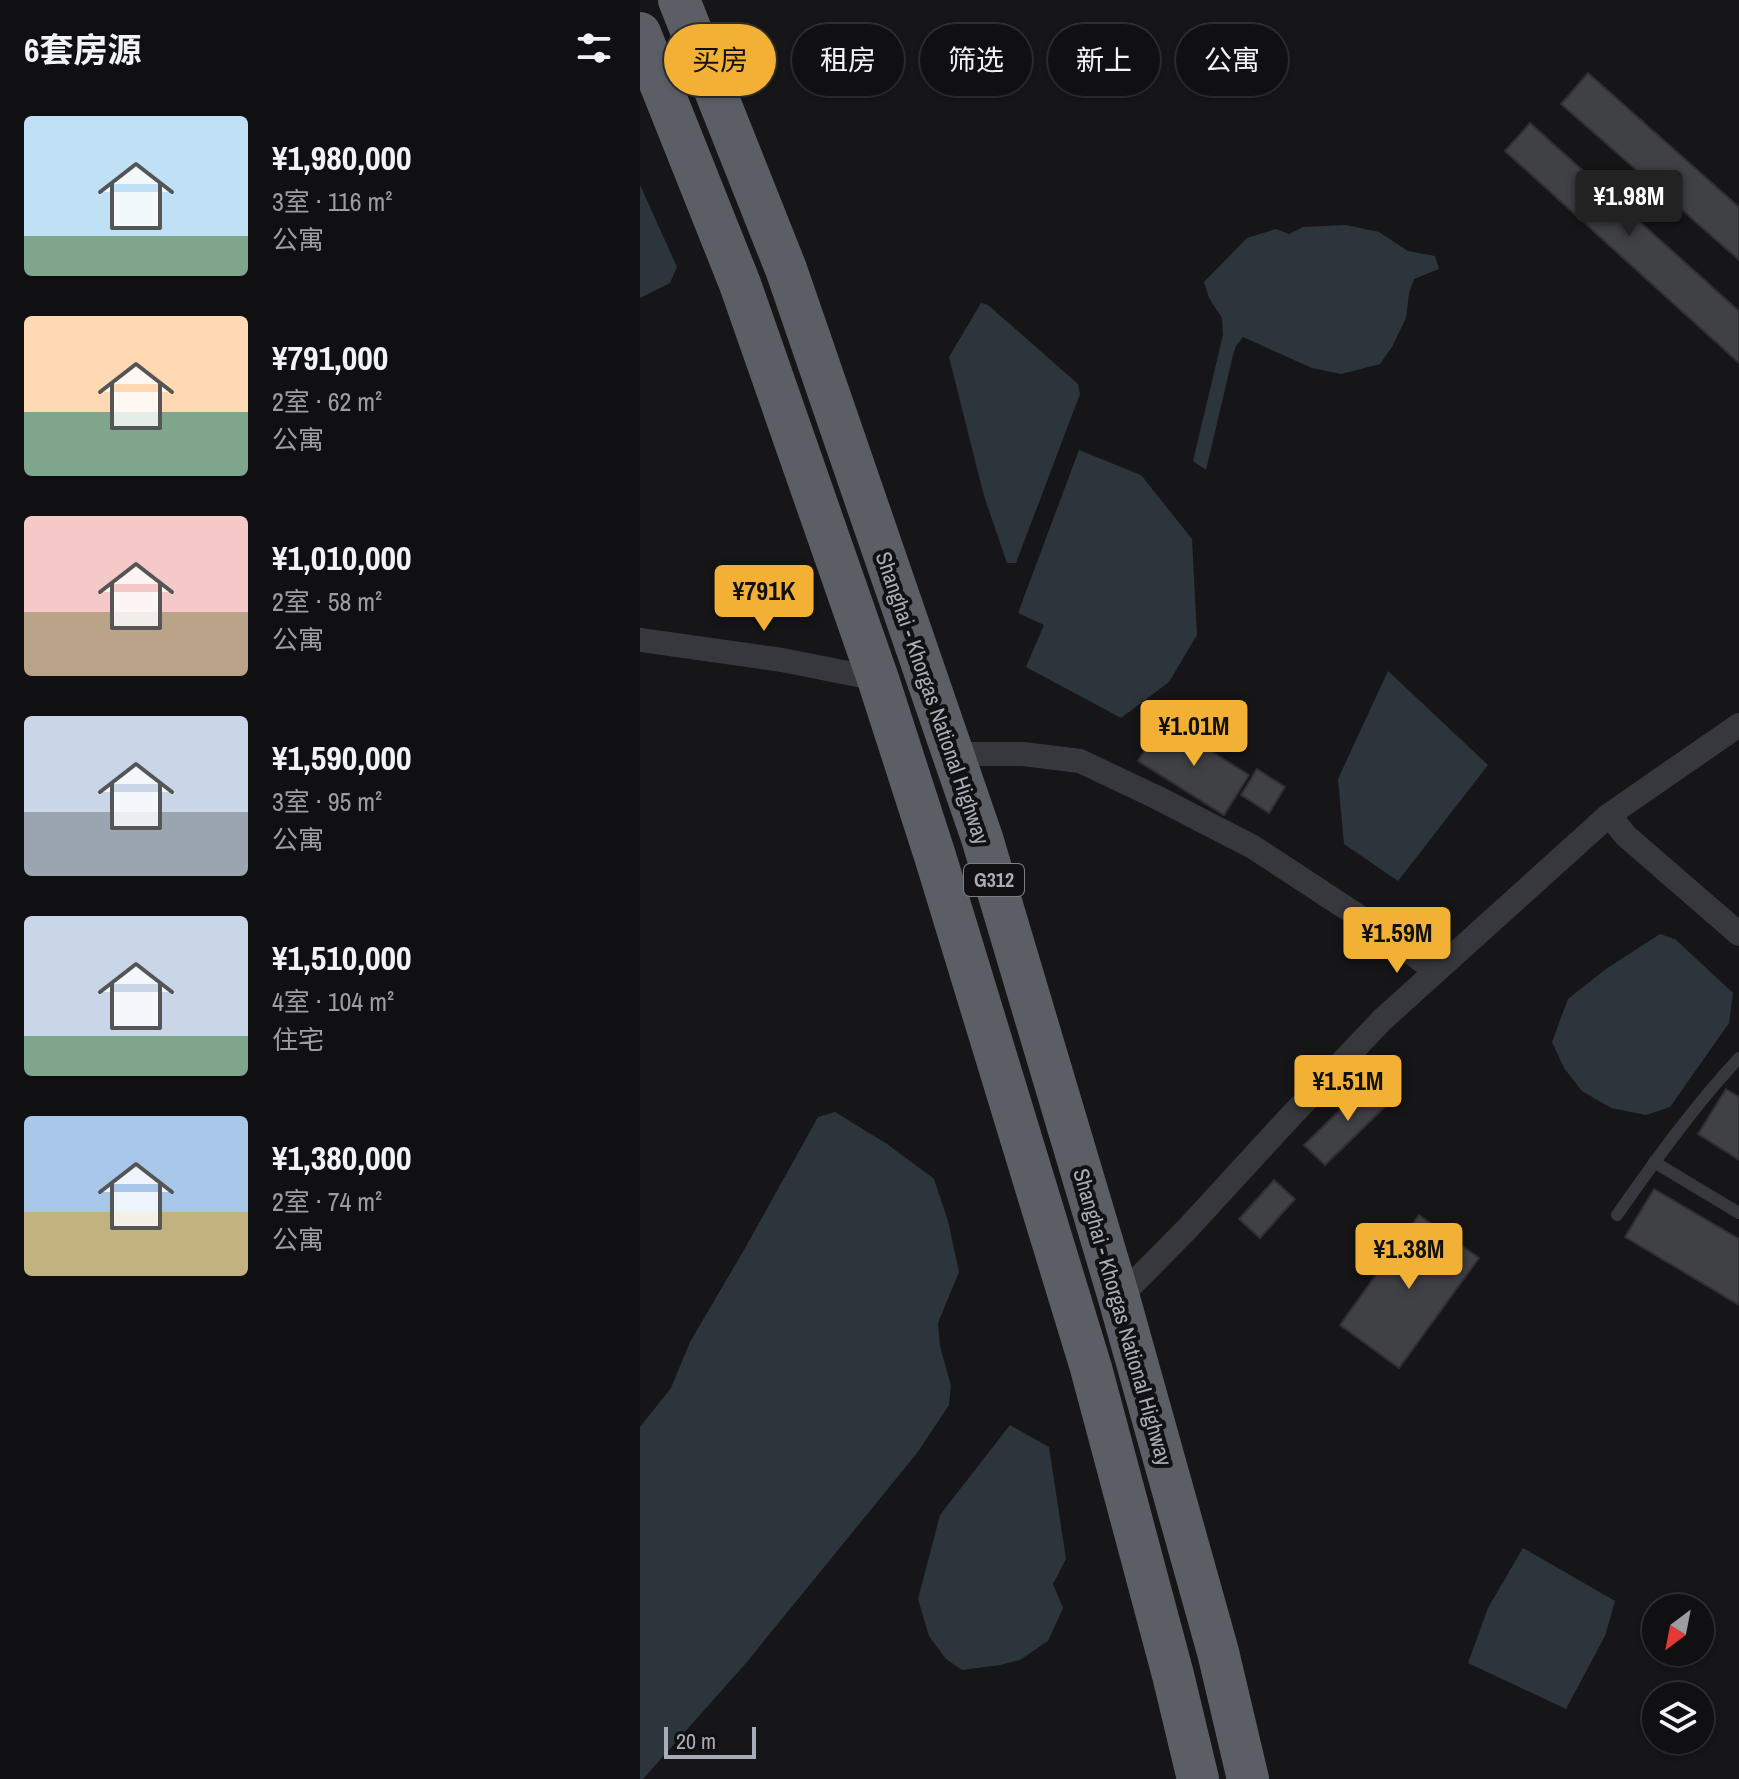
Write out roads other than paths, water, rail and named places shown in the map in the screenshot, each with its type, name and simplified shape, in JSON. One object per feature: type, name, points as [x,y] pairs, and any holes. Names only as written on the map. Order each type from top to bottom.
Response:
[{"type":"highway","name":"Shanghai - Khorgas National Highway","points":[[679,0],[786,269],[982,838],[1119,1298],[1218,1652],[1248,1779]]},
{"type":"highway","name":"Shanghai - Khorgas National Highway","points":[[640,33],[740,284],[878,679],[935,856],[1091,1368],[1198,1779]]},
{"type":"street","points":[[640,640],[782,660],[878,679]]},
{"type":"street","points":[[1119,1298],[1382,1020],[1609,815],[1739,725]]},
{"type":"street","points":[[953,754],[1023,754],[1080,761],[1253,847],[1436,971]]},
{"type":"street","points":[[1609,815],[1626,836],[1739,934]]},
{"type":"lane","points":[[1617,1215],[1713,1085],[1739,1058]]},
{"type":"lane","points":[[1654,1162],[1739,1213]]}]
